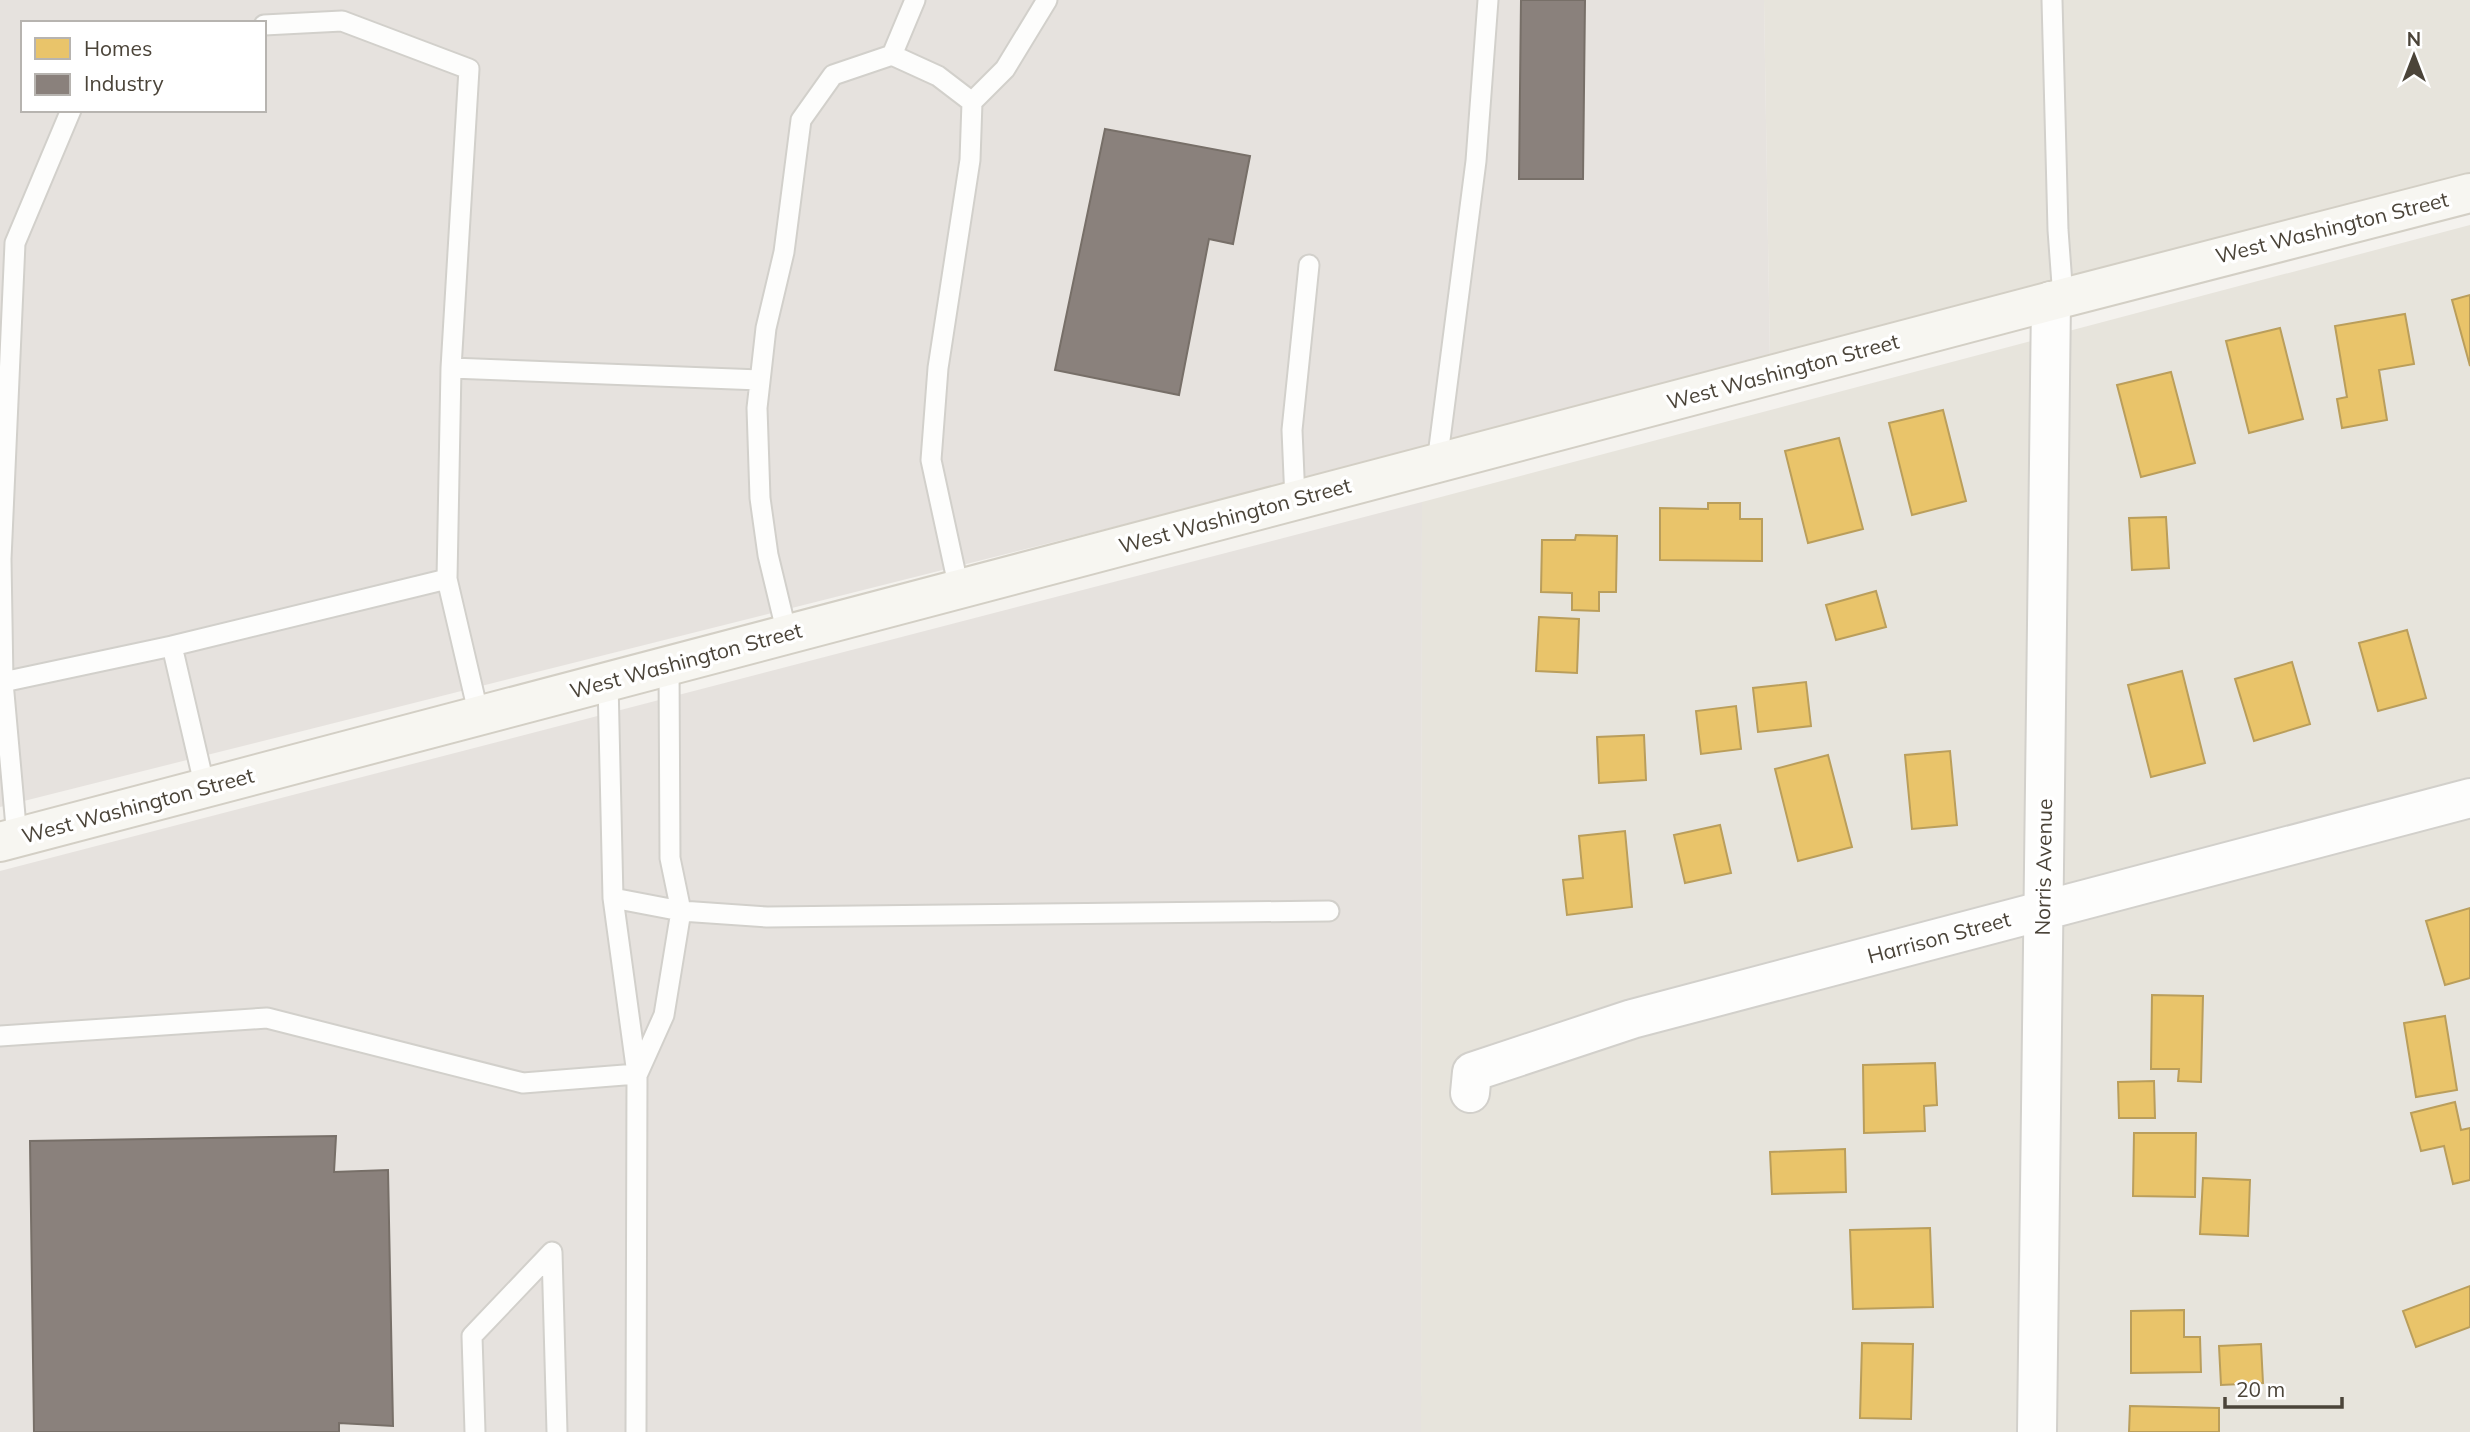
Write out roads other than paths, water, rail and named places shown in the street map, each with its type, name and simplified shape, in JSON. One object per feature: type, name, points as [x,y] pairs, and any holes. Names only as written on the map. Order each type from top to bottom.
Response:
[{"type":"main road","name":"West Washington Street","points":[[9,840],[2057,299],[2470,193]]},
{"type":"street","name":"Norris Avenue","points":[[2037,1432],[2043,911],[2057,299]]},
{"type":"street","name":"Harrison Street","points":[[1470,1093],[1472,1072],[1632,1019],[2470,798]]},
{"type":"lane","points":[[892,55],[915,0]]},
{"type":"lane","points":[[959,589],[931,460],[938,368],[970,160],[972,102],[1005,69],[1047,0]]},
{"type":"lane","points":[[1437,463],[1476,161],[1488,0]]},
{"type":"lane","points":[[2052,0],[2058,230],[2057,299]]},
{"type":"lane","points":[[266,25],[342,21],[469,69],[451,368],[447,579],[479,716]]},
{"type":"lane","points":[[787,634],[768,555],[760,498],[757,408],[766,328],[783,253],[802,120],[833,75],[892,55],[938,76],[972,102]]},
{"type":"lane","points":[[9,840],[1,559],[15,243],[70,112]]},
{"type":"lane","points":[[1295,500],[1292,430],[1309,265]]},
{"type":"lane","points":[[451,368],[760,380]]},
{"type":"lane","points":[[4,682],[172,646],[447,579]]},
{"type":"lane","points":[[172,646],[205,788]]},
{"type":"lane","points":[[638,1074],[664,1016],[681,911],[670,858],[669,665]]},
{"type":"lane","points":[[608,682],[613,898],[638,1074],[636,1432]]},
{"type":"lane","points":[[613,898],[681,911],[767,917],[1329,911]]},
{"type":"lane","points":[[0,1036],[267,1018],[523,1083],[638,1074]]},
{"type":"lane","points":[[475,1432],[472,1336],[552,1252],[556,1432]]}]
